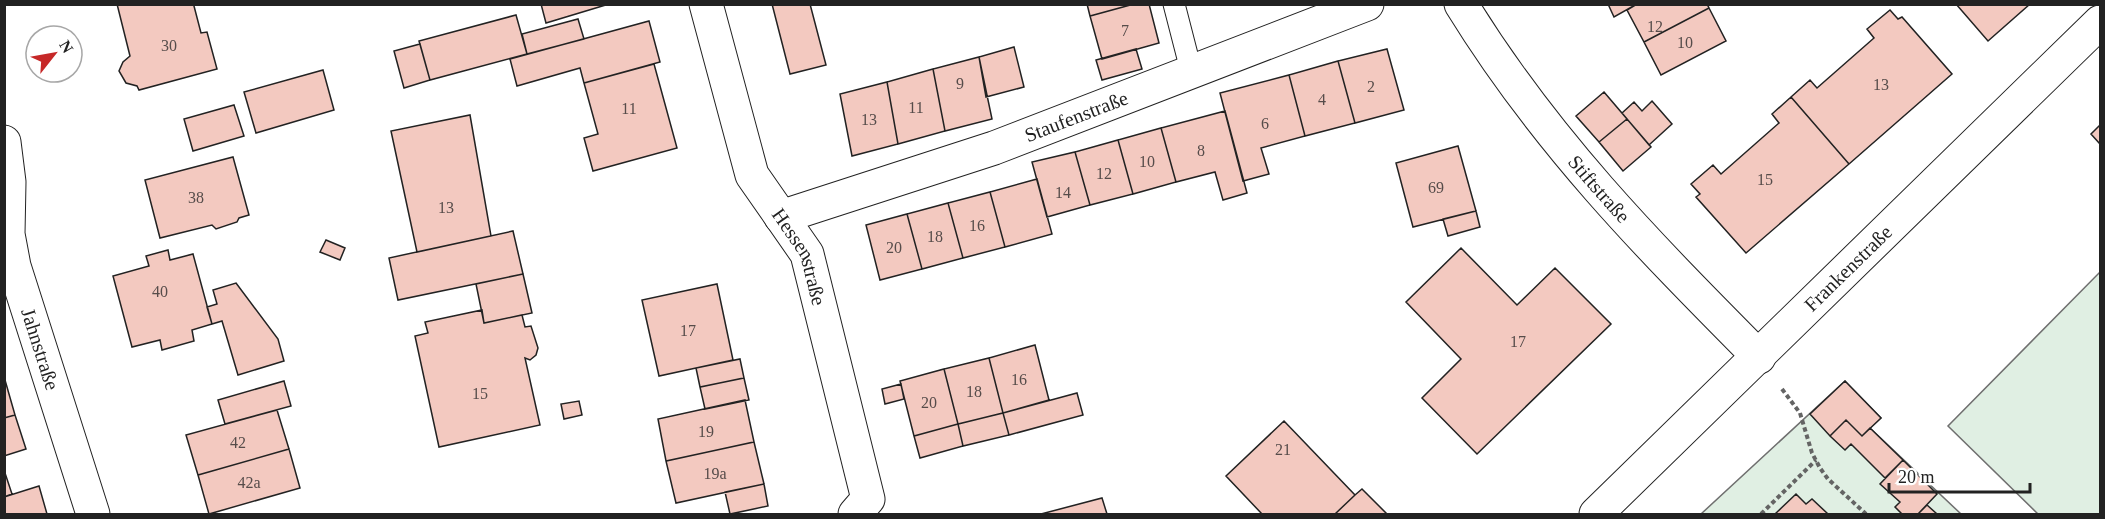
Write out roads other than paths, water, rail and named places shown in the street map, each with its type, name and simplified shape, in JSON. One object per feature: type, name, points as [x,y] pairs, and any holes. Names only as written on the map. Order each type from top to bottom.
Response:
[{"type":"street","name":"Hessenstraße","points":[[706,4],[752,175],[807,254],[868,499],[855,514]]},
{"type":"street","name":"Staufenstraße","points":[[781,217],[994,148],[1192,74],[1367,4]]},
{"type":"street","name":"Stiftstraße","points":[[1461,4],[1508,77],[1560,147],[1664,262],[1759,357]]},
{"type":"street","name":"Frankenstraße","points":[[1596,514],[2100,22]]},
{"type":"street","name":"Jahnstraße","points":[[4,142],[9,182],[8,234],[14,266],[93,514]]},
{"type":"lane","points":[[1174,4],[1192,74]]}]
